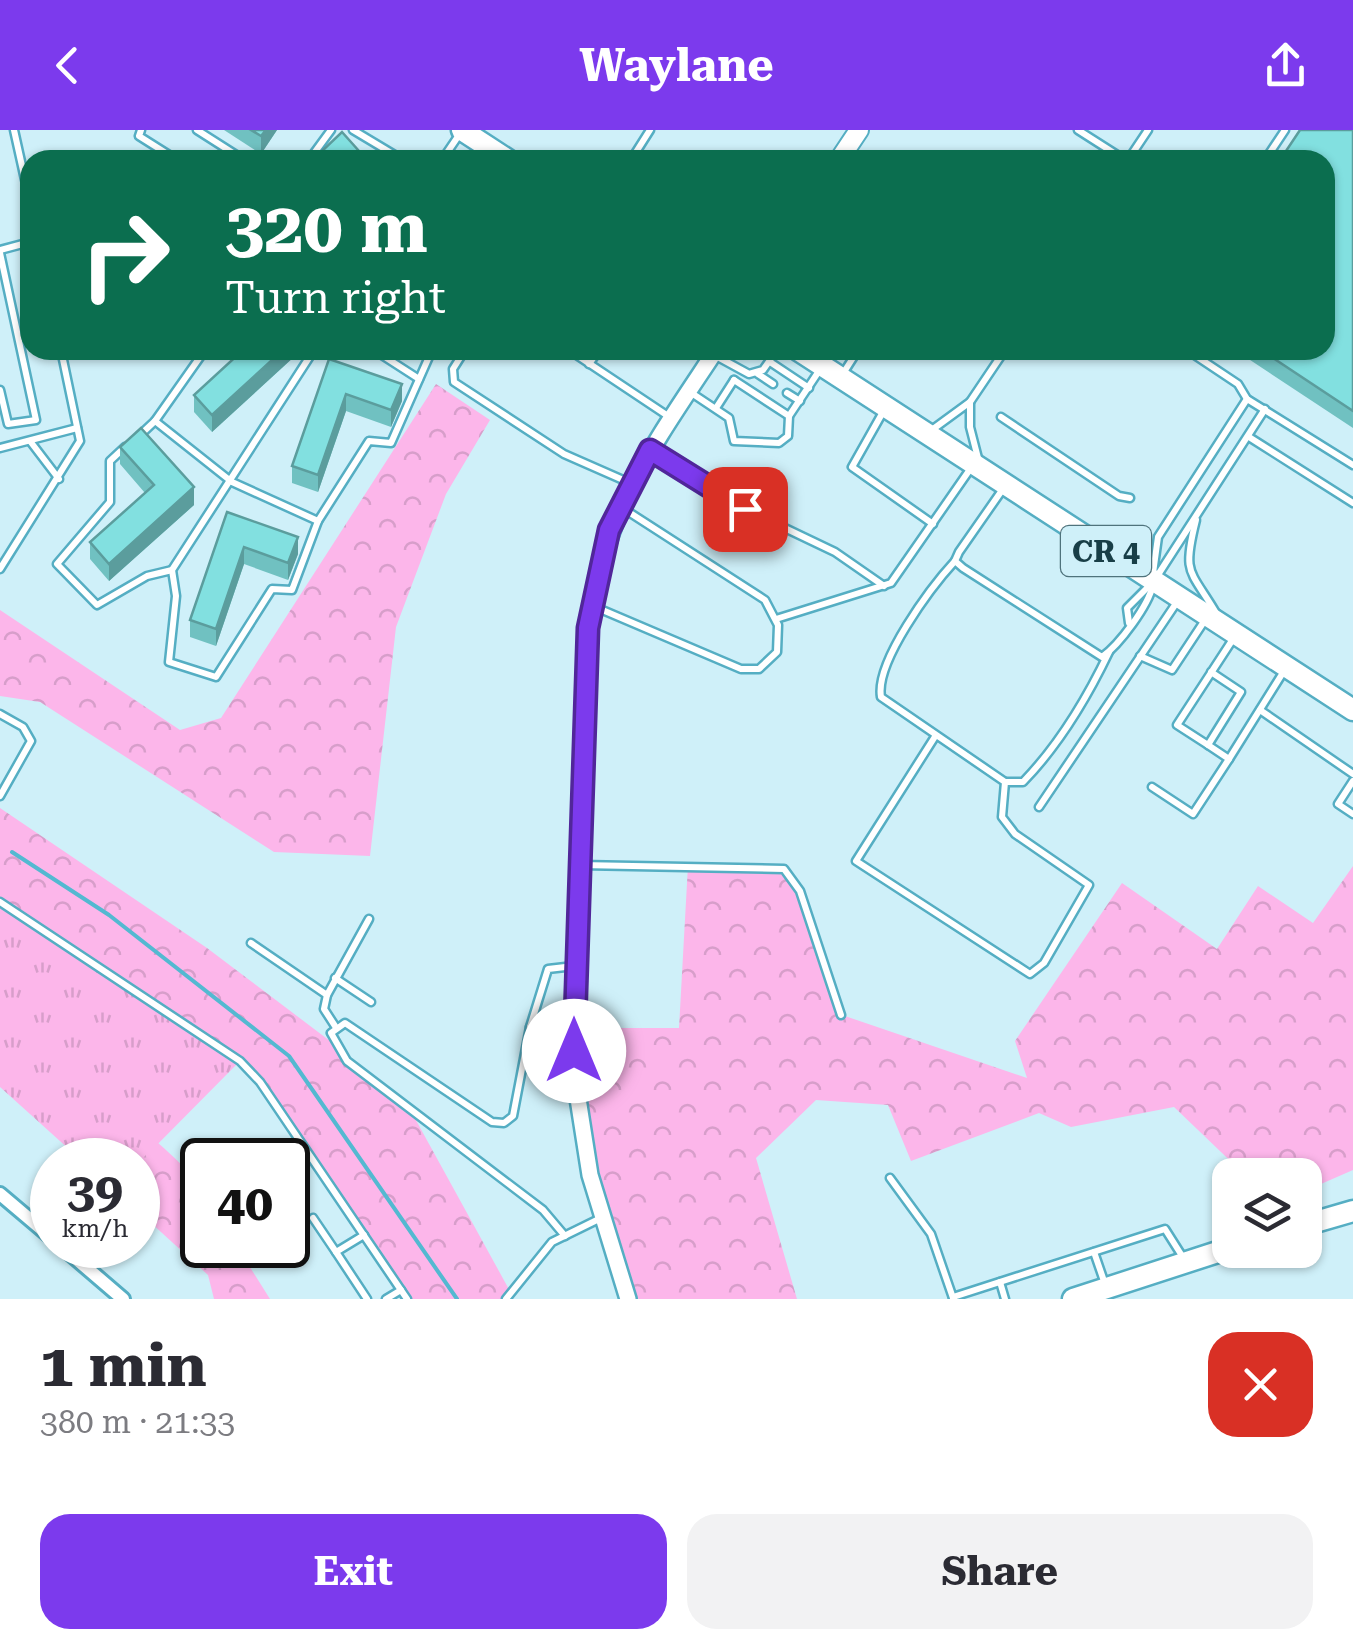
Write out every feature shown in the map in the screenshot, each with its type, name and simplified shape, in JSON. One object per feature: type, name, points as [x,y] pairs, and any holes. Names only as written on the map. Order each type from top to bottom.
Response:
[{"type":"main road","points":[[462,130],[493,150]]},
{"type":"main road","name":"CR 4","points":[[813,360],[1349,709]]},
{"type":"main road","points":[[1322,1220],[1353,1211]]},
{"type":"main road","points":[[1329,1218],[1353,1219]]},
{"type":"main road","points":[[1072,1299],[1212,1254]]},
{"type":"street","points":[[628,1299],[602,1218],[580,1125],[573,1037],[591,606],[618,506],[707,360]]},
{"type":"street","points":[[0,1194],[30,1219]]},
{"type":"street","points":[[87,1268],[123,1299]]},
{"type":"lane","points":[[14,130],[20,157]]},
{"type":"lane","points":[[141,130],[139,136],[161,150]]},
{"type":"lane","points":[[198,130],[229,150]]},
{"type":"lane","points":[[353,130],[386,150]]},
{"type":"lane","points":[[1078,130],[1111,150]]},
{"type":"lane","points":[[0,252],[20,338]]},
{"type":"lane","points":[[0,390],[5,420],[11,426],[32,422],[38,416],[25,360]]},
{"type":"lane","points":[[0,569],[77,450],[77,428],[63,360]]},
{"type":"lane","points":[[198,360],[155,421],[110,461],[110,502],[57,564],[97,605],[147,576],[172,570],[308,360]]},
{"type":"lane","points":[[390,360],[420,379]]},
{"type":"lane","points":[[172,570],[176,596],[169,662],[216,676],[272,589],[292,590],[318,521],[369,441],[391,443],[428,360]]},
{"type":"lane","points":[[458,360],[453,368],[454,382],[564,454],[630,483]]},
{"type":"lane","points":[[584,360],[671,418]]},
{"type":"lane","points":[[590,364],[592,360]]},
{"type":"lane","points":[[719,360],[790,416]]},
{"type":"lane","points":[[689,392],[729,418],[731,437],[740,442],[779,444],[788,436],[790,416],[809,388],[846,360]]},
{"type":"lane","points":[[927,434],[970,402],[997,360]]},
{"type":"lane","points":[[1202,360],[1238,384],[1247,399],[1353,465]]},
{"type":"lane","points":[[758,374],[770,362],[809,388]]},
{"type":"lane","points":[[736,376],[758,374],[773,384]]},
{"type":"lane","points":[[716,408],[736,376]]},
{"type":"lane","points":[[786,392],[800,401]]},
{"type":"lane","points":[[1154,581],[1152,559],[1158,537],[1247,399]]},
{"type":"lane","points":[[776,619],[891,583],[977,466],[970,402]]},
{"type":"lane","points":[[886,408],[852,467],[933,524]]},
{"type":"lane","points":[[1006,485],[886,661],[878,682],[882,696],[936,735],[1005,782],[1023,782],[1040,765],[1094,685],[1129,622],[1140,616],[1154,581],[1266,409]]},
{"type":"lane","points":[[1002,417],[1119,496],[1130,498]]},
{"type":"lane","points":[[155,421],[232,482],[318,521]]},
{"type":"lane","points":[[0,448],[77,428]]},
{"type":"lane","points":[[1250,438],[1353,504]]},
{"type":"lane","points":[[30,442],[58,479]]},
{"type":"lane","points":[[650,450],[745,509],[835,552],[884,586]]},
{"type":"lane","points":[[591,606],[742,669],[759,668],[777,652],[776,619],[765,600],[618,506]]},
{"type":"lane","points":[[1198,516],[1188,562],[1192,582],[1222,626],[1211,672],[1177,725],[1229,759]]},
{"type":"lane","points":[[955,561],[1097,656],[1110,651]]},
{"type":"lane","points":[[1129,622],[1126,608],[1138,592],[1154,581]]},
{"type":"lane","points":[[1039,806],[1179,598]]},
{"type":"lane","points":[[1140,656],[1172,670],[1222,626]]},
{"type":"lane","points":[[1152,787],[1193,814],[1286,667]]},
{"type":"lane","points":[[1208,745],[1241,692],[1211,672]]},
{"type":"lane","points":[[1260,710],[1353,777],[1338,804],[1353,814]]},
{"type":"lane","points":[[0,714],[22,727],[30,741],[0,796]]},
{"type":"lane","points":[[936,735],[856,861],[1030,974],[1044,962],[1088,886],[1015,834],[1002,818],[1005,782]]},
{"type":"lane","points":[[578,865],[784,869],[800,891],[842,1015]]},
{"type":"lane","points":[[0,902],[240,1061],[260,1082],[408,1299]]},
{"type":"lane","points":[[369,919],[326,995],[324,1009],[335,1026],[334,1044],[347,1062],[543,1210],[565,1236]]},
{"type":"lane","points":[[251,943],[326,995]]},
{"type":"lane","points":[[335,1026],[345,1024],[492,1122],[504,1124],[514,1116],[530,1027],[548,969],[575,966]]},
{"type":"lane","points":[[335,978],[371,1002]]},
{"type":"lane","points":[[530,1027],[573,1037]]},
{"type":"lane","points":[[890,1178],[931,1234],[953,1298],[1165,1229],[1185,1262]]},
{"type":"lane","points":[[313,1218],[367,1299]]},
{"type":"lane","points":[[506,1299],[552,1242],[602,1218]]},
{"type":"lane","points":[[336,1252],[364,1234]]},
{"type":"lane","points":[[1094,1252],[1106,1288]]},
{"type":"lane","points":[[1000,1282],[1005,1299]]},
{"type":"lane","points":[[386,1299],[401,1290]]},
{"type":"green space","points":[[436,384],[490,420],[446,494],[396,627],[370,856],[274,852],[40,702],[0,696],[0,610],[180,730],[221,718]]},
{"type":"green space","points":[[0,808],[207,948],[334,1044],[347,1061],[412,1113],[511,1293],[506,1299],[405,1299],[310,1157],[310,1138],[297,1138],[260,1082],[240,1061],[0,902]]},
{"type":"green space","points":[[688,865],[784,869],[800,891],[842,1015],[1027,1078],[1015,1041],[1122,883],[1217,949],[1258,886],[1313,923],[1353,866],[1353,1170],[1322,1184],[1322,1158],[1227,1158],[1174,1107],[1071,1127],[1039,1113],[911,1161],[888,1105],[816,1100],[756,1158],[797,1299],[628,1299],[597,1201],[573,1028],[679,1028]]},
{"type":"green space","points":[[0,902],[240,1061],[160,1142],[160,1138],[57,1138],[0,1087]]},
{"type":"green space","points":[[160,1145],[180,1163],[180,1249],[160,1231]]},
{"type":"green space","points":[[200,1268],[250,1268],[270,1299],[214,1299],[208,1275]]},
{"type":"building","points":[[1300,130],[1353,130],[1353,411],[1276,360],[1335,360],[1335,150],[1287,150]]},
{"type":"building","points":[[342,132],[358,150],[323,150]]},
{"type":"building","points":[[232,360],[272,360],[212,415],[194,395]]},
{"type":"building","points":[[329,360],[402,384],[391,410],[346,394],[318,475],[292,466]]},
{"type":"building","points":[[141,428],[194,487],[109,564],[90,542],[154,485],[120,447]]},
{"type":"building","points":[[227,512],[298,537],[288,563],[244,547],[216,629],[190,620]]},
{"type":"waterway","points":[[12,852],[109,915],[289,1056],[457,1299]]},
{"type":"route","points":[[574,1051],[586,642],[595,583],[609,530],[650,450],[745,509]]}]
